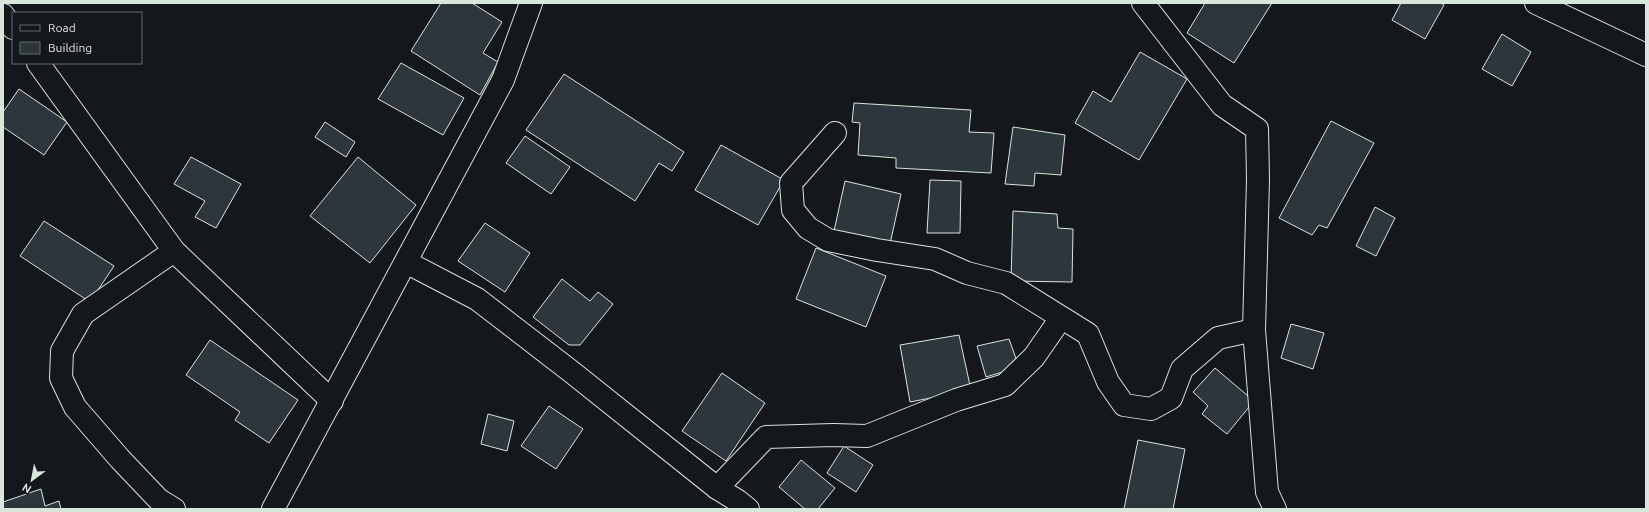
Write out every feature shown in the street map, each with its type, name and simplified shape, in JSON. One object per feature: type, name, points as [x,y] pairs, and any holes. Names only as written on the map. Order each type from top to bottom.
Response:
[{"type":"street","points":[[273,509],[503,80],[530,3]]},
{"type":"street","points":[[1143,3],[1222,105],[1257,129],[1258,179],[1254,330],[1267,492],[1275,509]]},
{"type":"street","points":[[1536,3],[1646,55]]},
{"type":"street","points":[[3,15],[12,27]]},
{"type":"street","points":[[39,64],[174,251],[332,401]]},
{"type":"street","points":[[835,133],[791,183],[793,210],[808,228],[828,240],[876,250],[935,259],[967,273],[1006,283],[1088,334],[1108,382],[1124,405],[1151,410],[1171,398],[1182,369],[1218,338],[1254,330]]},
{"type":"street","points":[[174,251],[83,314],[62,351],[61,378],[75,407],[120,459],[159,500],[174,509]]},
{"type":"street","points":[[406,262],[477,299],[573,373],[717,488],[748,509]]},
{"type":"street","points":[[717,488],[766,437],[832,435],[868,436],[956,400],[1005,384],[1034,357],[1061,318]]},
{"type":"building","points":[[441,3],[472,3],[502,22],[483,53],[498,62],[480,95],[411,51]]},
{"type":"building","points":[[1205,3],[1272,3],[1234,63],[1187,33]]},
{"type":"building","points":[[1401,3],[1441,3],[1444,5],[1425,39],[1392,20]]},
{"type":"building","points":[[1502,34],[1531,52],[1512,86],[1482,69]]},
{"type":"building","points":[[1140,52],[1187,79],[1139,160],[1075,123],[1093,91],[1111,102]]},
{"type":"building","points":[[401,63],[464,98],[443,135],[378,99]]},
{"type":"building","points":[[564,74],[684,152],[672,171],[659,163],[635,201],[526,130]]},
{"type":"building","points":[[19,89],[67,122],[44,155],[3,127],[3,112]]},
{"type":"building","points":[[854,103],[971,110],[969,132],[994,133],[991,173],[896,168],[896,158],[858,155],[860,123],[852,122]]},
{"type":"building","points":[[1331,121],[1374,143],[1327,228],[1319,225],[1312,235],[1279,218]]},
{"type":"building","points":[[325,122],[355,142],[346,157],[315,137]]},
{"type":"building","points":[[1013,127],[1065,135],[1061,175],[1035,173],[1034,186],[1005,184]]},
{"type":"building","points":[[525,136],[570,167],[551,194],[506,163]]},
{"type":"building","points":[[721,145],[784,180],[758,225],[695,190]]},
{"type":"building","points":[[191,157],[241,184],[216,228],[195,217],[205,201],[174,184]]},
{"type":"building","points":[[358,157],[416,205],[370,263],[310,216]]},
{"type":"building","points":[[930,180],[961,181],[960,233],[927,233]]},
{"type":"building","points":[[845,181],[901,194],[890,244],[834,231]]},
{"type":"building","points":[[1375,207],[1395,218],[1376,256],[1356,246]]},
{"type":"building","points":[[1013,211],[1057,214],[1058,228],[1073,229],[1072,282],[1011,281]]},
{"type":"building","points":[[44,221],[114,266],[90,302],[20,256]]},
{"type":"building","points":[[485,223],[530,253],[505,292],[458,261]]},
{"type":"building","points":[[816,248],[886,276],[866,327],[796,299]]},
{"type":"building","points":[[562,279],[590,301],[598,292],[613,304],[580,345],[569,345],[533,317]]},
{"type":"building","points":[[1291,324],[1324,333],[1313,369],[1281,358]]},
{"type":"building","points":[[959,335],[971,390],[910,402],[900,345]]},
{"type":"building","points":[[1009,339],[1019,367],[986,377],[977,346]]},
{"type":"building","points":[[210,340],[298,400],[269,443],[235,420],[240,412],[186,375]]},
{"type":"building","points":[[1215,368],[1254,401],[1227,434],[1202,414],[1208,406],[1193,392]]},
{"type":"building","points":[[722,373],[765,403],[726,461],[682,431]]},
{"type":"building","points":[[549,406],[583,429],[556,469],[521,446]]},
{"type":"building","points":[[488,414],[514,421],[507,451],[481,444]]},
{"type":"building","points":[[1138,440],[1185,449],[1173,509],[1124,509]]},
{"type":"building","points":[[844,446],[873,465],[856,492],[827,473]]},
{"type":"building","points":[[801,460],[835,488],[818,509],[805,509],[779,487]]},
{"type":"building","points":[[41,489],[45,506],[59,501],[61,509],[3,509],[3,502]]}]
